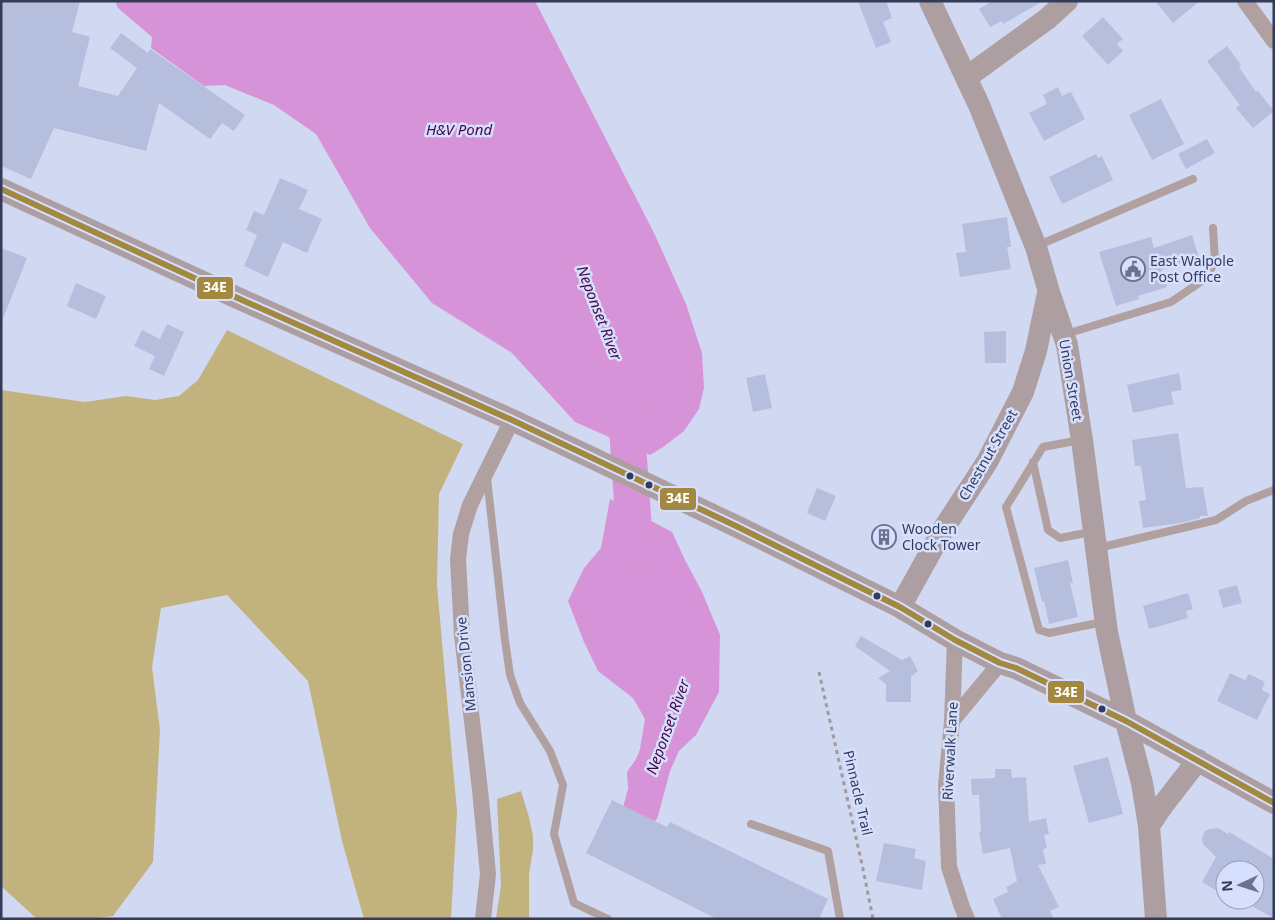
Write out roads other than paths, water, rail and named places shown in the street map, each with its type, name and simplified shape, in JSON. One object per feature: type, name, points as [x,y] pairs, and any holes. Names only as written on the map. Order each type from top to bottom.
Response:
[{"type":"main road","name":"Union Street","points":[[930,1],[966,77],[1036,247],[1067,345],[1082,440],[1105,621],[1126,721],[1142,783],[1149,826],[1156,919]]},
{"type":"main road","points":[[966,77],[1047,19],[1067,1]]},
{"type":"main road","points":[[1,188],[242,300],[512,420],[709,513],[900,607],[955,640],[1000,663],[1016,668],[1126,721],[1274,803]]},
{"type":"main road","name":"Chestnut Street","points":[[900,607],[944,528],[987,462],[1023,392],[1036,351],[1049,292]]},
{"type":"main road","points":[[1149,826],[1198,760]]},
{"type":"street","points":[[1245,1],[1274,41]]},
{"type":"street","name":"Mansion Drive","points":[[483,919],[488,874],[462,635],[458,559],[461,534],[470,504],[512,420]]},
{"type":"street","name":"Riverwalk Lane","points":[[955,640],[952,721],[946,785],[949,868],[967,919]]},
{"type":"street","points":[[952,721],[1000,663]]},
{"type":"lane","points":[[1036,247],[1193,178]]},
{"type":"lane","points":[[1064,334],[1171,302],[1205,279],[1214,262],[1213,228]]},
{"type":"lane","points":[[1082,440],[1043,447],[1006,507],[1039,630],[1049,633],[1105,621]]},
{"type":"lane","points":[[1033,462],[1048,530],[1060,538],[1094,540],[1216,520],[1246,501],[1274,490]]},
{"type":"lane","points":[[486,470],[510,675],[520,703],[550,751],[563,785],[554,834],[574,903],[608,919]]},
{"type":"lane","points":[[751,824],[828,851],[840,919]]},
{"type":"water","name":"H&V Pond","points":[[115,1],[535,1],[654,233],[686,304],[702,353],[704,388],[699,409],[684,431],[650,455],[575,422],[512,353],[432,303],[370,228],[316,134],[274,105],[225,85],[204,86],[151,48],[152,37],[118,8]]},
{"type":"water","points":[[610,499],[672,532],[702,592],[720,635],[719,692],[696,735],[663,766],[661,803],[628,788],[627,772],[639,755],[645,719],[633,698],[598,671],[568,601],[584,568],[601,548]]},
{"type":"waterway","name":"Neponset River","points":[[623,396],[634,530],[643,558]]},
{"type":"waterway","name":"Neponset River","points":[[641,810],[653,765],[661,747]]},
{"type":"place","name":"East Walpole Post Office","points":[[1133,269]]},
{"type":"place","name":"Wooden Clock Tower","points":[[884,537]]}]
